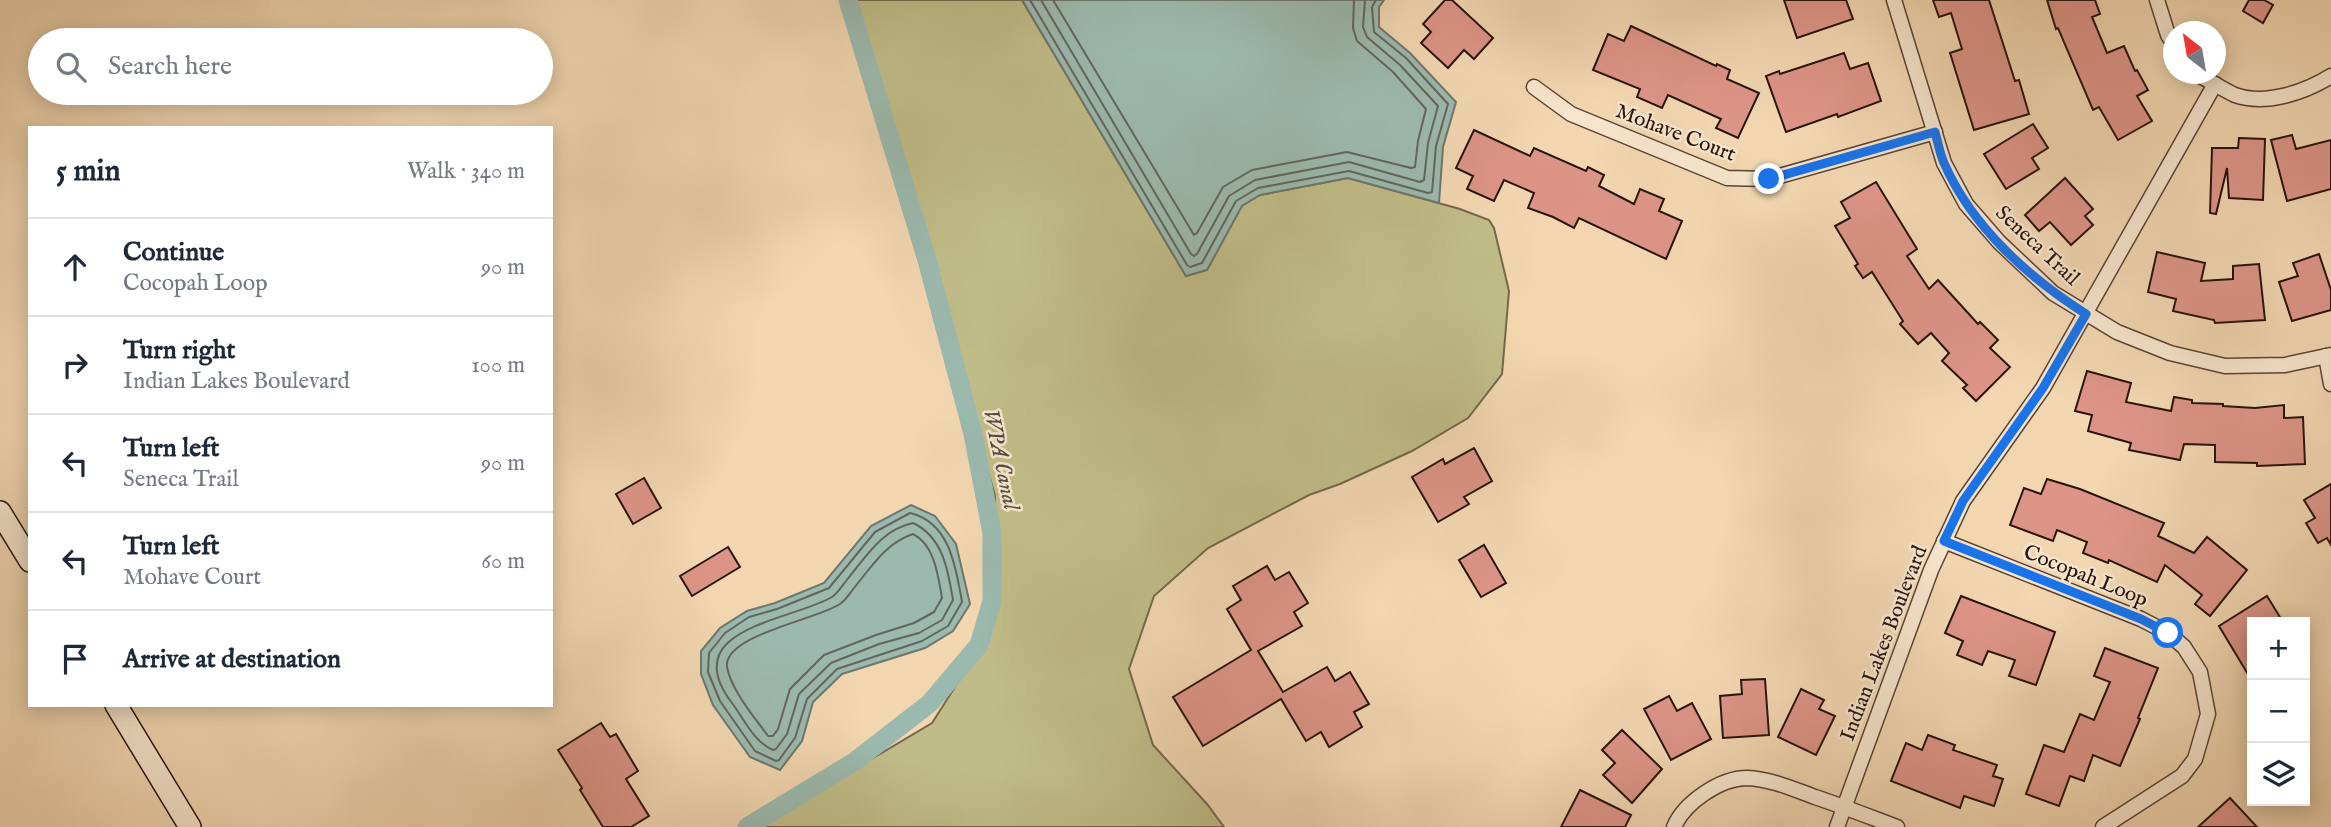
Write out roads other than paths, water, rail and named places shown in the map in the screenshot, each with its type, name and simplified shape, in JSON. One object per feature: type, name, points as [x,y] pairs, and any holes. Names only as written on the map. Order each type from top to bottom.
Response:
[{"type":"main road","points":[[0,512],[28,559]]},
{"type":"main road","points":[[117,707],[190,827]]},
{"type":"street","name":"Seneca Trail","points":[[1894,0],[1944,163],[1966,204],[1998,242],[2053,293],[2117,332],[2160,349],[2225,366],[2285,365],[2329,356]]},
{"type":"street","points":[[2157,0],[2164,21]]},
{"type":"street","points":[[2215,84],[2237,96],[2272,99],[2319,83],[2331,76]]},
{"type":"street","name":"Indian Lakes Boulevard","points":[[1837,827],[1927,583],[1963,501],[2043,388],[2215,84]]},
{"type":"street","name":"Mohave Court","points":[[1534,87],[1571,114],[1727,178],[1769,179],[1935,132]]},
{"type":"street","points":[[2329,356],[2331,384]]},
{"type":"street","name":"Cocopah Loop","points":[[1944,541],[2141,619],[2168,633],[2185,647],[2200,672],[2208,714],[2195,759],[2182,776],[2103,827]]},
{"type":"street","points":[[1674,827],[1677,818],[1693,800],[1715,788],[1744,778],[1773,782],[1897,827]]},
{"type":"water","points":[[1022,0],[1384,0],[1379,7],[1379,27],[1410,53],[1456,102],[1443,147],[1439,203],[1348,178],[1260,195],[1242,206],[1207,270],[1186,276]]},
{"type":"water","points":[[911,505],[935,516],[956,544],[970,604],[953,631],[925,648],[842,674],[813,702],[802,741],[780,770],[750,757],[713,705],[701,674],[701,651],[720,628],[747,611],[824,583],[871,526]]},
{"type":"waterway","name":"WPA Canal","points":[[747,827],[854,762],[930,703],[979,645],[992,601],[992,533],[973,434],[927,260],[848,0]]}]
